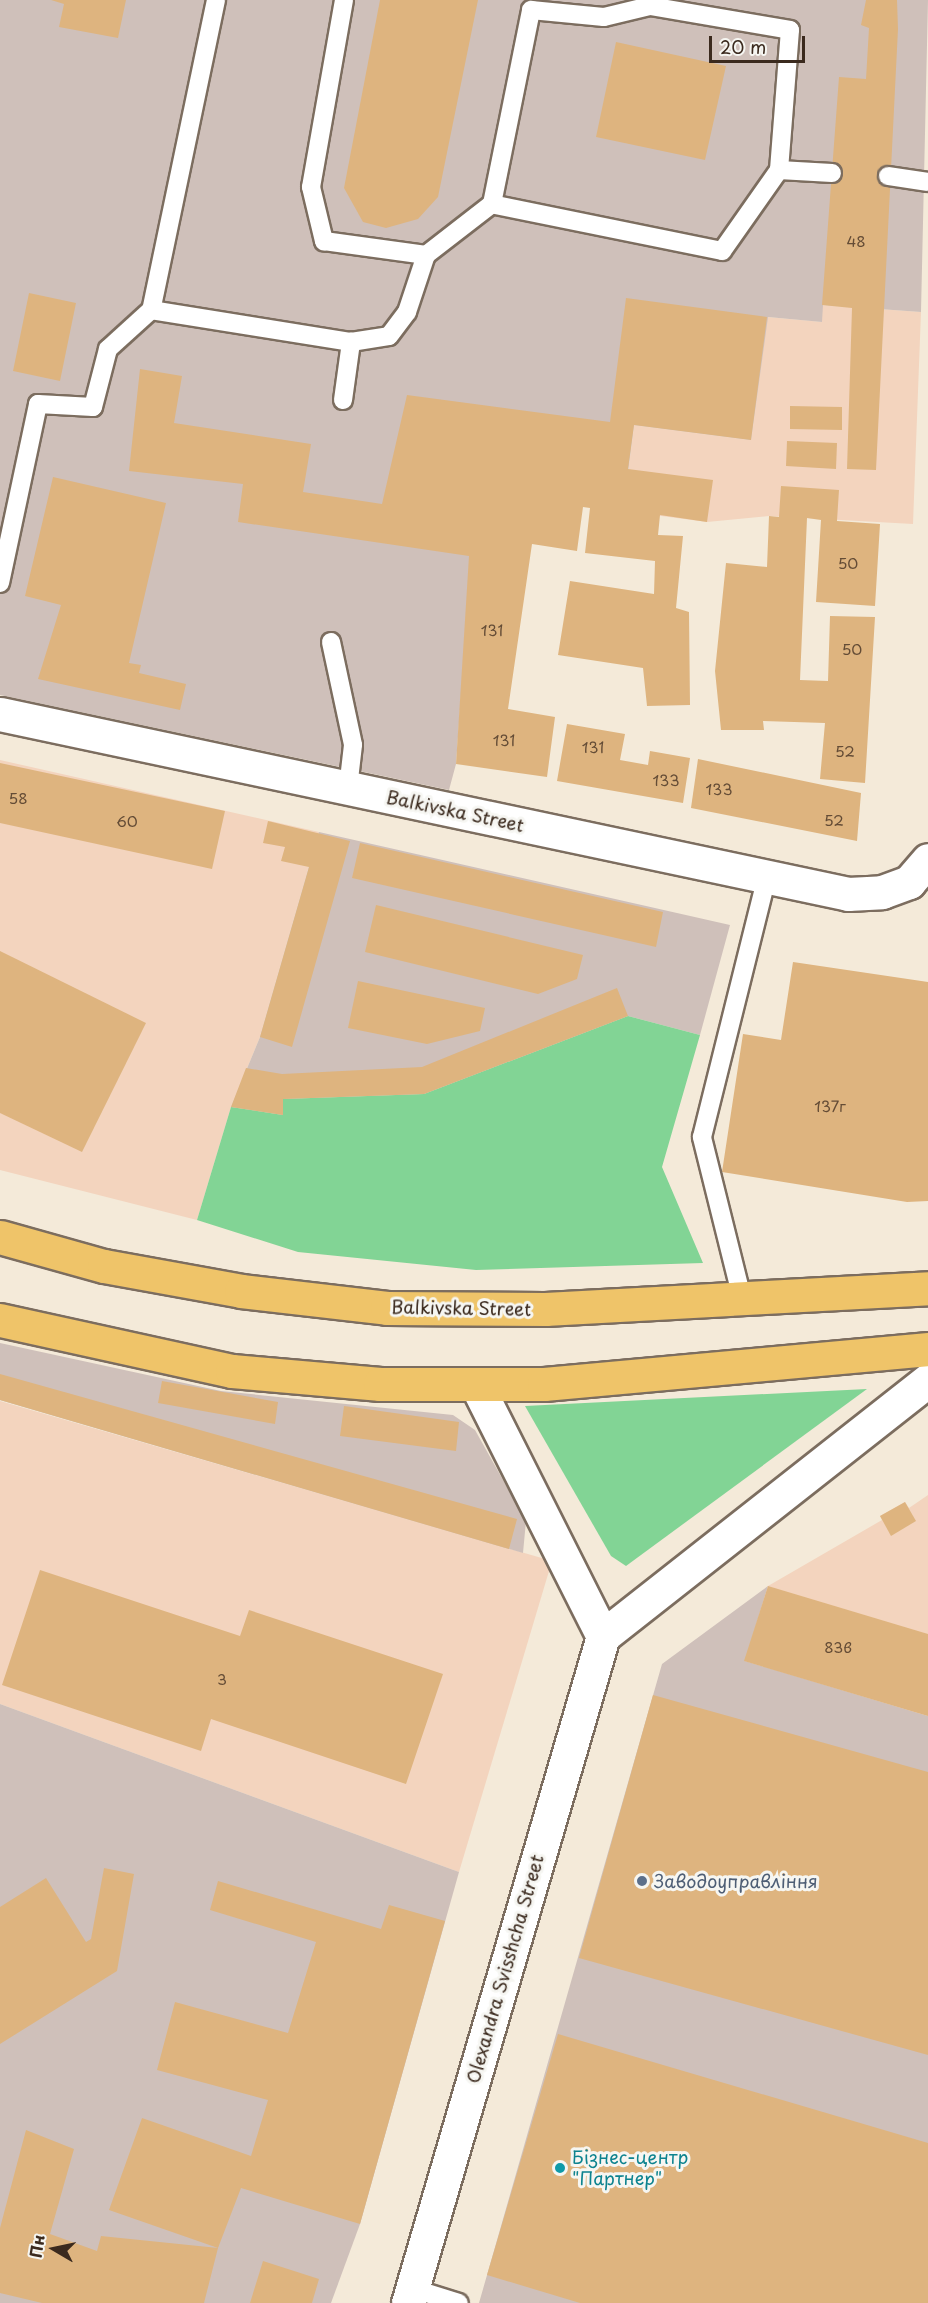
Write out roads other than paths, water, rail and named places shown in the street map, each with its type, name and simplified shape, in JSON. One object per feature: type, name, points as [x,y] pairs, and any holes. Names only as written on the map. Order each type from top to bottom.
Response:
[{"type":"main road","name":"Balkivska Street","points":[[0,1237],[104,1266],[241,1292],[387,1308],[545,1309],[928,1288]]},
{"type":"main road","points":[[0,1320],[232,1371],[477,1386],[928,1349]]},
{"type":"street","name":"Balkivska Street","points":[[0,714],[848,894],[882,892],[919,871]]},
{"type":"street","points":[[477,1386],[603,1636],[928,1380]]},
{"type":"street","name":"Olexandra Svisshcha Street","points":[[409,2295],[603,1636]]},
{"type":"lane","points":[[0,583],[38,404],[93,407],[108,350],[151,310],[216,0]]},
{"type":"lane","points":[[344,0],[311,187],[324,241],[426,255]]},
{"type":"lane","points":[[151,310],[351,342],[389,336],[407,312],[426,255],[492,204],[529,5],[604,17],[650,6],[790,30],[779,170],[722,251],[492,204]]},
{"type":"lane","points":[[779,170],[832,173]]},
{"type":"lane","points":[[888,176],[928,182]]},
{"type":"lane","points":[[343,400],[351,342]]},
{"type":"lane","points":[[331,642],[353,745],[348,788]]},
{"type":"lane","points":[[742,1298],[702,1137],[767,877]]},
{"type":"lane","points":[[409,2295],[459,2303]]},
{"type":"place","name":"Заводоуправління","points":[[642,1881]]},
{"type":"place","name":"Бізнес-центр \"Партнер\"","points":[[560,2168]]}]
